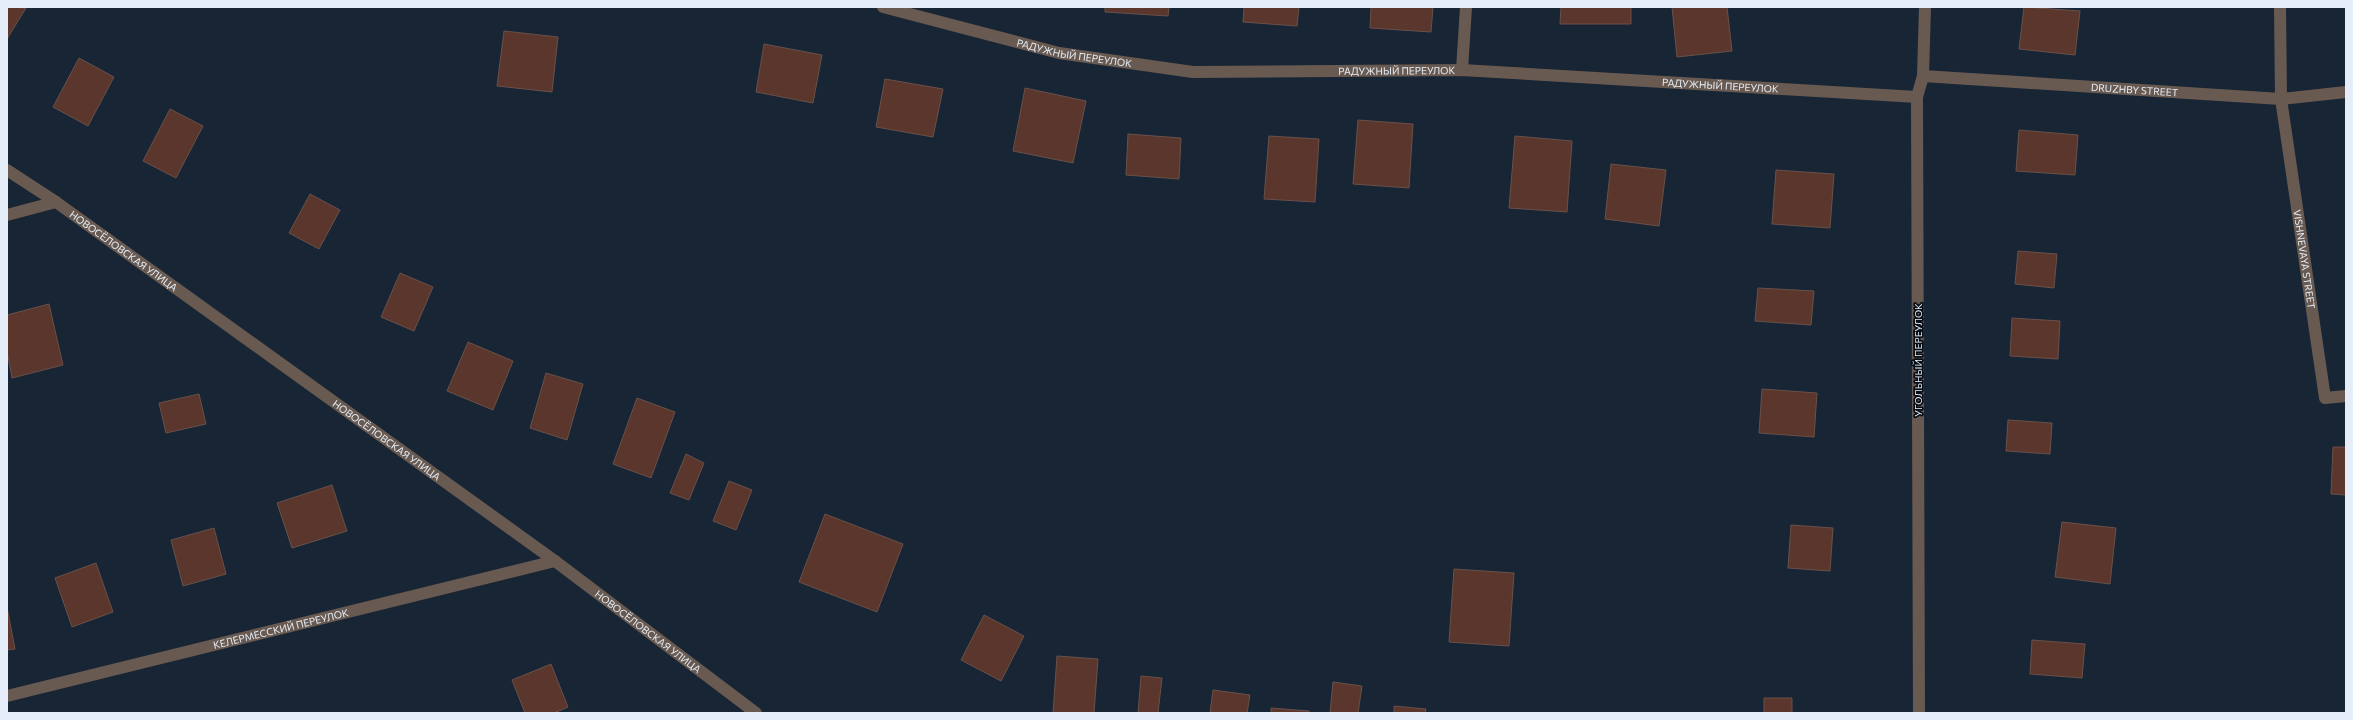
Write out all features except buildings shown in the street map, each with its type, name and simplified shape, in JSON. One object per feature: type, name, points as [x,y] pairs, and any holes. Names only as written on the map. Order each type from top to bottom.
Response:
[{"type":"street","name":"РАДУЖНЫЙ ПЕРЕУЛОК","points":[[883,7],[1059,53],[1193,72],[1462,70],[1917,97]]},
{"type":"street","points":[[1462,70],[1466,7]]},
{"type":"street","name":"УГОЛЬНЫЙ ПЕРЕУЛОК","points":[[1919,713],[1917,97],[1923,76],[1925,7]]},
{"type":"street","points":[[2280,7],[2282,99]]},
{"type":"street","name":"DRUZHBY STREET","points":[[1923,76],[2282,99],[2346,92]]},
{"type":"street","name":"VISHNEVAYA STREET","points":[[2282,99],[2325,398],[2346,396]]},
{"type":"street","name":"НОВОСЁЛОВСКАЯ УЛИЦА","points":[[7,170],[56,202],[555,561],[756,713]]},
{"type":"street","points":[[7,215],[56,202]]},
{"type":"street","name":"КЕЛЕРМЕССКИЙ ПЕРЕУЛОК","points":[[7,696],[555,561]]}]
